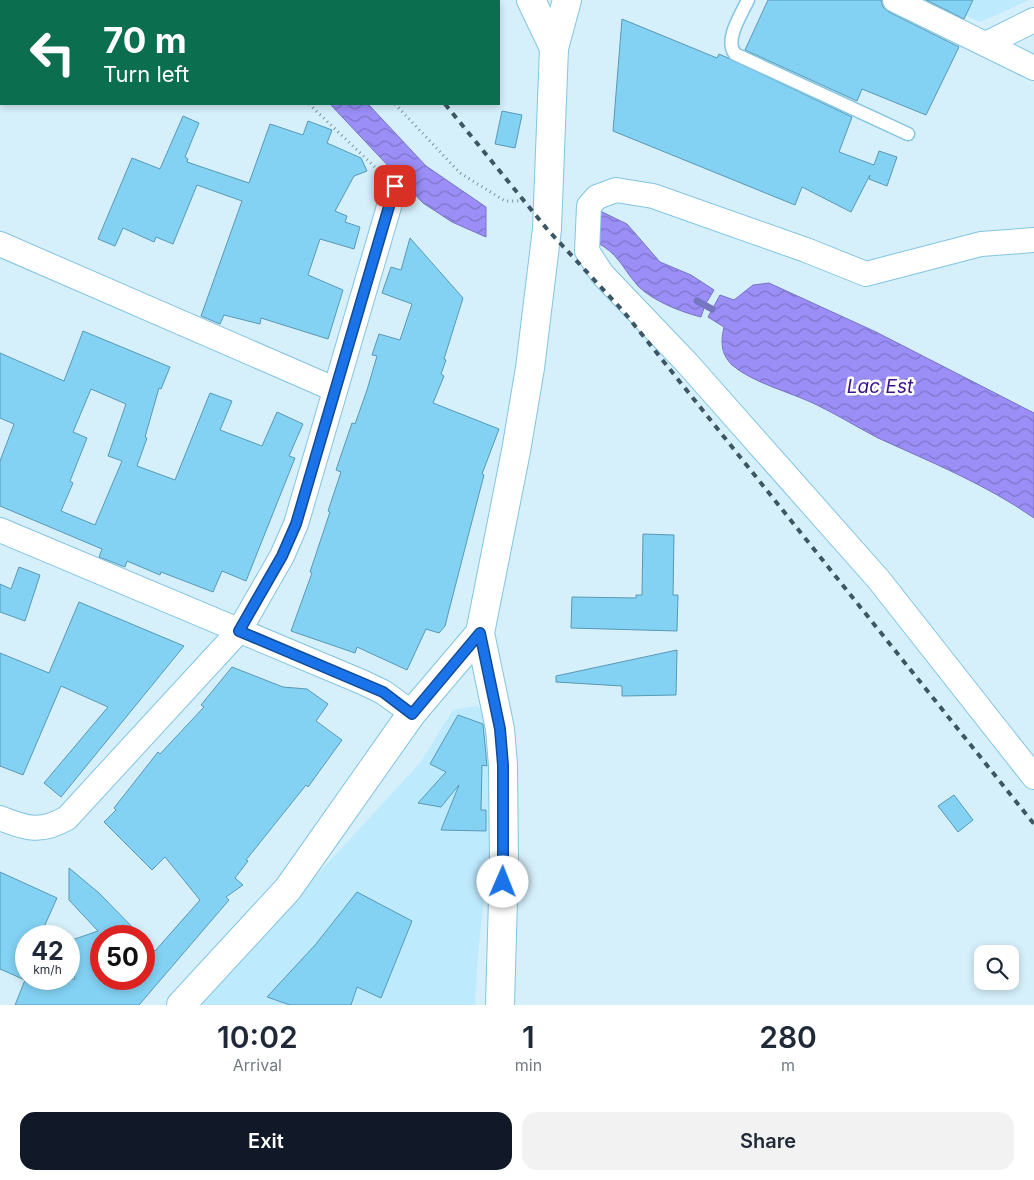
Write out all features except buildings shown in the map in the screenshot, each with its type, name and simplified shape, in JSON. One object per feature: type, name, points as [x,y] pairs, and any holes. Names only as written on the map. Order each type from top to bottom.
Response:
[{"type":"main road","points":[[531,0],[554,48]]},
{"type":"main road","points":[[500,1005],[504,864],[503,765],[500,729],[480,633],[520,430],[544,260],[549,201],[554,48],[567,0]]},
{"type":"main road","points":[[181,1005],[288,890],[412,714],[480,633]]},
{"type":"street","points":[[895,0],[1034,68]]},
{"type":"street","points":[[986,44],[1034,20]]},
{"type":"street","points":[[0,818],[17,825],[37,829],[52,827],[67,818],[239,631],[282,556],[296,524],[395,186]]},
{"type":"street","points":[[1034,240],[981,244],[866,274],[806,250],[653,196],[616,190],[596,197],[589,206],[587,252],[602,274],[687,363],[879,580],[1034,777]]},
{"type":"street","points":[[0,244],[334,389]]},
{"type":"street","points":[[0,530],[383,692],[412,714]]},
{"type":"lane","points":[[748,0],[731,40],[730,48],[734,54],[908,134]]},
{"type":"path","points":[[310,105],[395,186]]},
{"type":"path","points":[[396,105],[460,172],[506,201],[549,201]]},
{"type":"shaded area","points":[[932,0],[1029,0],[980,22]]},
{"type":"shaded area","points":[[477,706],[488,716],[495,801],[478,953],[475,1005],[197,1005],[420,763],[453,710]]},
{"type":"water","points":[[331,105],[369,105],[426,166],[486,207],[486,237],[452,222],[423,203]]},
{"type":"water","points":[[596,209],[627,224],[660,262],[691,275],[714,290],[705,305],[701,317],[668,305],[651,296],[638,286],[609,250],[595,242]]},
{"type":"water","name":"Lac Est","points":[[769,283],[876,332],[1034,413],[1034,518],[978,485],[878,438],[815,404],[750,377],[732,365],[725,356],[722,347],[724,327],[708,317],[720,295],[734,300],[753,285]]},
{"type":"waterway","points":[[697,301],[712,309]]},
{"type":"railway","points":[[446,105],[547,229],[624,312],[1034,824]]},
{"type":"route","points":[[395,186],[296,524],[282,556],[239,631],[383,692],[412,714],[480,633],[500,729],[503,765],[503,882]]}]
